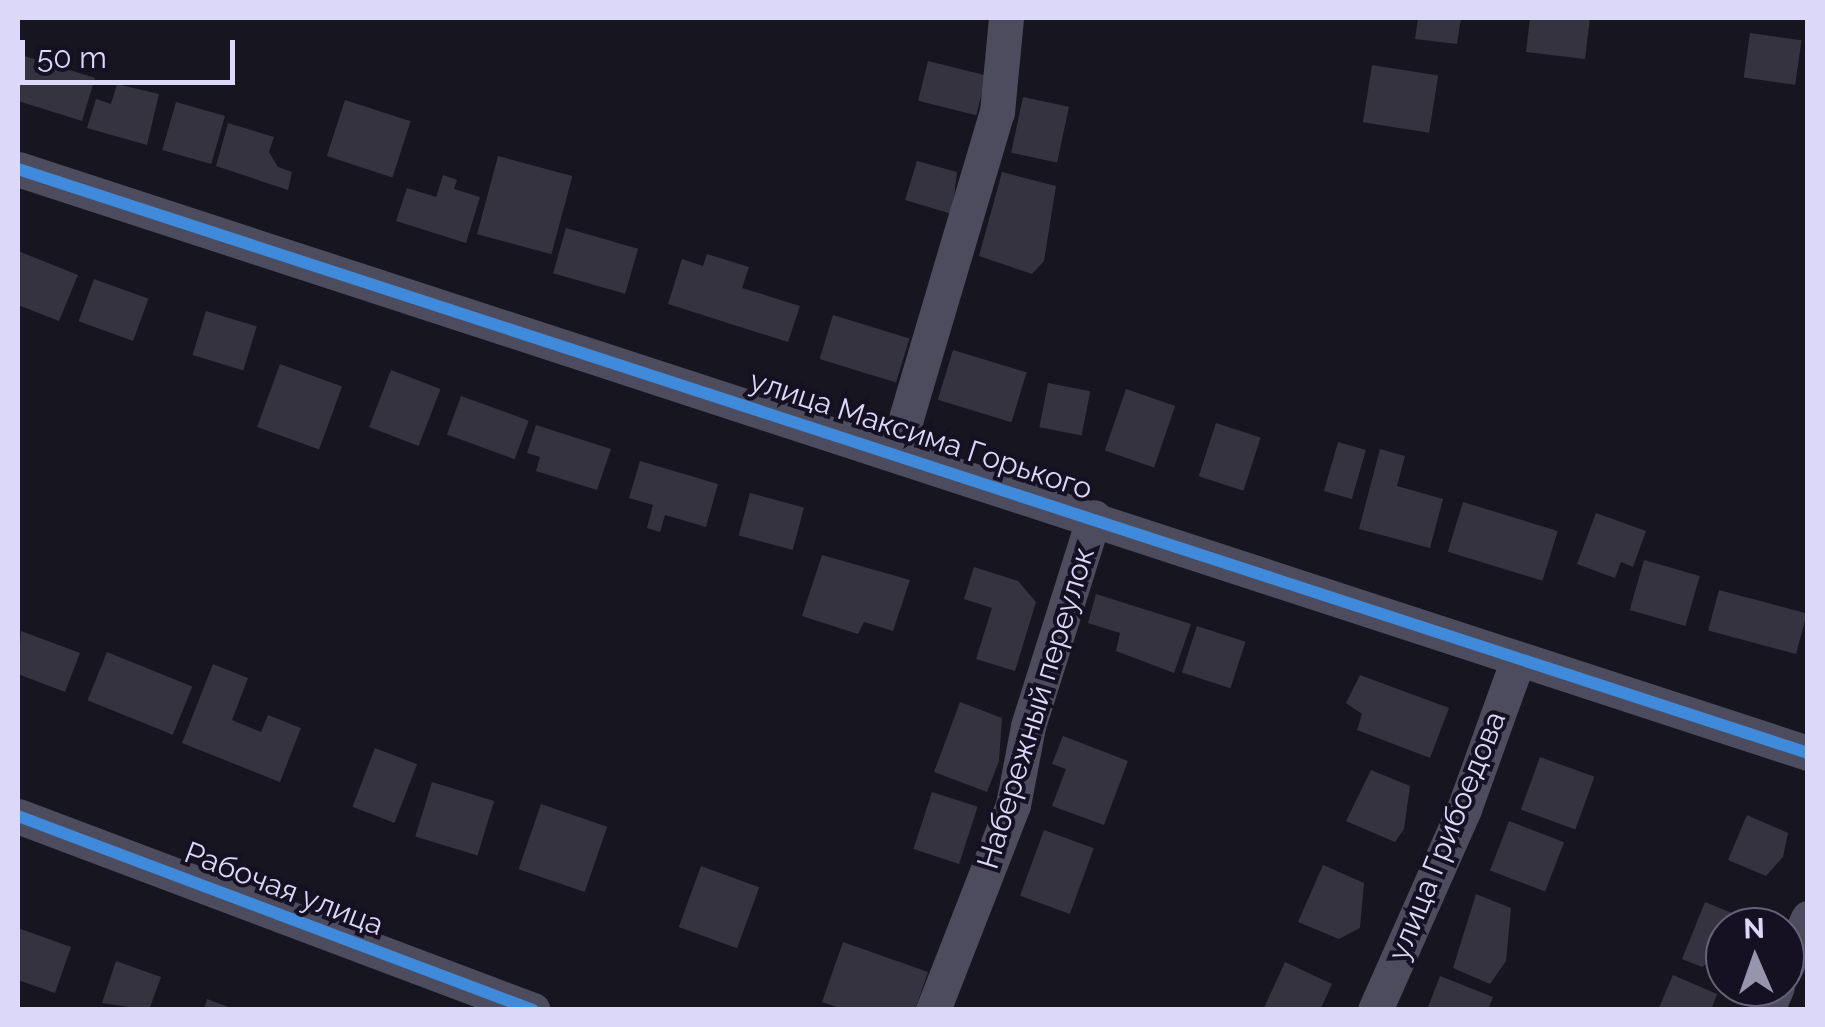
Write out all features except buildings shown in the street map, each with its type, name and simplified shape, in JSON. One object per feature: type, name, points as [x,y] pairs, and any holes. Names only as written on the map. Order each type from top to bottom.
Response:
[{"type":"street","points":[[896,452],[998,112],[1006,18]]},
{"type":"street","name":"улица Максима Горького","points":[[18,169],[1094,517],[1517,662],[1808,753]]},
{"type":"street","name":"Набережный переулок","points":[[933,1010],[1013,805],[1028,726],[1094,517]]},
{"type":"street","name":"улица Грибоедова","points":[[1375,1010],[1464,809],[1517,662]]},
{"type":"street","name":"Рабочая улица","points":[[18,816],[533,1010]]},
{"type":"cycle path","points":[[18,169],[1808,753]]},
{"type":"cycle path","points":[[18,816],[533,1010]]}]
